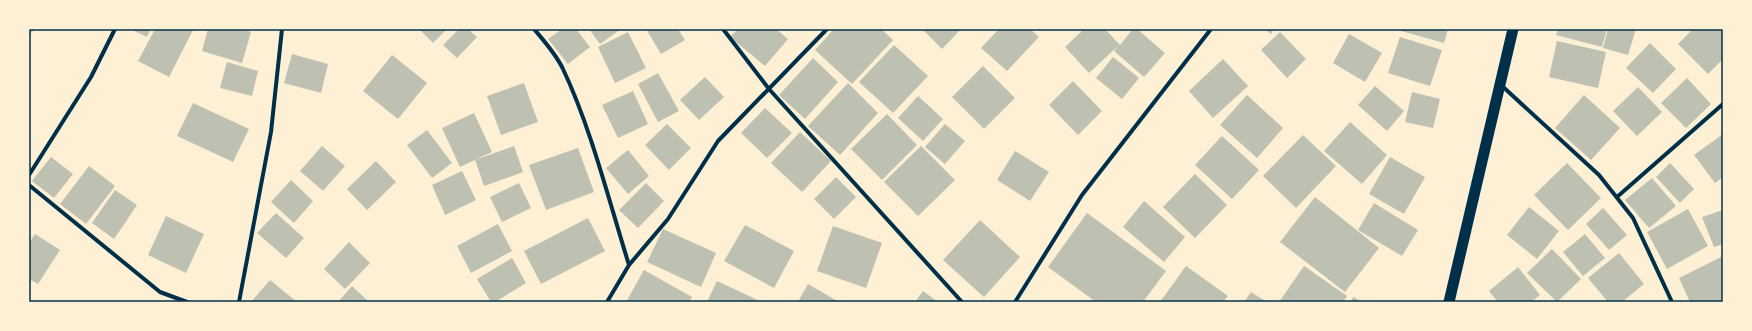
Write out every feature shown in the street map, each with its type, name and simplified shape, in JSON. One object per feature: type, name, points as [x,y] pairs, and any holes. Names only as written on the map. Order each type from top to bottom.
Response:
[{"type":"highway","points":[[1449,302],[1513,29]]},
{"type":"street","points":[[29,175],[90,77],[114,29]]},
{"type":"street","points":[[239,302],[271,132],[282,29]]},
{"type":"street","points":[[534,29],[547,44],[562,68],[584,121],[629,265]]},
{"type":"street","points":[[723,29],[769,89],[962,302]]},
{"type":"street","points":[[607,302],[629,265],[668,219],[718,141],[827,29]]},
{"type":"street","points":[[1015,302],[1082,194],[1211,29]]},
{"type":"street","points":[[1500,84],[1599,175],[1633,218],[1672,302]]},
{"type":"street","points":[[1617,198],[1723,104]]},
{"type":"street","points":[[29,184],[160,292],[187,302]]},
{"type":"building","points":[[29,29],[35,29],[29,35]]},
{"type":"building","points":[[130,29],[151,29],[147,37]]},
{"type":"building","points":[[155,29],[193,30],[169,77],[138,61]]},
{"type":"building","points":[[208,29],[242,29],[251,32],[242,63],[202,51]]},
{"type":"building","points":[[419,29],[447,29],[433,43]]},
{"type":"building","points":[[459,29],[468,29],[477,37],[457,58],[443,45]]},
{"type":"building","points":[[562,29],[576,29],[590,47],[568,64],[548,39]]},
{"type":"building","points":[[589,29],[621,29],[600,44]]},
{"type":"building","points":[[646,29],[678,29],[685,40],[661,54]]},
{"type":"building","points":[[738,29],[776,29],[788,39],[765,66],[730,37]]},
{"type":"building","points":[[834,29],[881,29],[893,40],[852,84],[815,50]]},
{"type":"building","points":[[922,29],[961,29],[942,49]]},
{"type":"building","points":[[999,29],[1030,29],[1039,37],[1007,71],[981,48]]},
{"type":"building","points":[[1084,29],[1105,29],[1120,45],[1133,29],[1137,29],[1165,53],[1144,77],[1114,51],[1118,46],[1089,73],[1065,47]]},
{"type":"building","points":[[1264,29],[1274,29],[1271,34]]},
{"type":"building","points":[[1394,29],[1448,29],[1444,43]]},
{"type":"building","points":[[1558,29],[1607,29],[1602,47],[1556,35]]},
{"type":"building","points":[[1608,29],[1636,29],[1628,55],[1603,48]]},
{"type":"building","points":[[1693,29],[1723,29],[1723,59],[1708,74],[1678,44]]},
{"type":"building","points":[[628,32],[646,68],[615,83],[598,47]]},
{"type":"building","points":[[1280,32],[1306,59],[1287,78],[1261,50]]},
{"type":"building","points":[[1349,34],[1382,53],[1365,82],[1333,63]]},
{"type":"building","points":[[1400,37],[1442,50],[1430,86],[1388,73]]},
{"type":"building","points":[[1557,41],[1606,52],[1598,88],[1549,77]]},
{"type":"building","points":[[1650,43],[1676,69],[1653,93],[1626,68]]},
{"type":"building","points":[[894,45],[928,76],[893,113],[859,82]]},
{"type":"building","points":[[292,54],[328,64],[321,93],[284,83]]},
{"type":"building","points":[[392,55],[427,83],[398,119],[363,91]]},
{"type":"building","points":[[1113,57],[1139,78],[1122,99],[1096,78]]},
{"type":"building","points":[[813,58],[838,82],[805,119],[779,95]]},
{"type":"building","points":[[1223,59],[1248,86],[1213,118],[1189,91]]},
{"type":"building","points":[[227,62],[258,71],[252,96],[220,88]]},
{"type":"building","points":[[983,66],[1015,98],[984,129],[952,97]]},
{"type":"building","points":[[658,73],[679,111],[658,122],[638,84]]},
{"type":"building","points":[[705,77],[724,97],[699,120],[680,100]]},
{"type":"building","points":[[1687,78],[1711,104],[1686,128],[1661,103]]},
{"type":"building","points":[[1073,81],[1102,111],[1078,135],[1049,105]]},
{"type":"building","points":[[524,83],[538,122],[501,135],[487,96]]},
{"type":"building","points":[[848,83],[878,113],[840,155],[808,126]]},
{"type":"building","points":[[1375,86],[1404,111],[1387,131],[1358,105]]},
{"type":"building","points":[[1638,87],[1662,112],[1637,136],[1613,111]]},
{"type":"building","points":[[633,91],[648,124],[618,138],[602,105]]},
{"type":"building","points":[[1412,92],[1440,99],[1433,128],[1405,122]]},
{"type":"building","points":[[1247,95],[1283,128],[1257,158],[1220,125]]},
{"type":"building","points":[[1584,95],[1620,128],[1591,160],[1555,128]]},
{"type":"building","points":[[918,96],[943,119],[923,141],[898,118]]},
{"type":"building","points":[[193,103],[249,129],[233,162],[177,136]]},
{"type":"building","points":[[765,108],[792,133],[767,158],[741,133]]},
{"type":"building","points":[[474,113],[492,152],[460,167],[442,128]]},
{"type":"building","points":[[887,114],[917,145],[882,180],[851,149]]},
{"type":"building","points":[[1350,122],[1387,155],[1362,184],[1324,151]]},
{"type":"building","points":[[667,124],[691,148],[669,170],[645,145]]},
{"type":"building","points":[[945,124],[965,141],[945,164],[925,147]]},
{"type":"building","points":[[427,130],[452,163],[432,178],[407,145]]},
{"type":"building","points":[[800,132],[831,161],[802,192],[771,163]]},
{"type":"building","points":[[1723,134],[1723,177],[1715,183],[1694,155]]},
{"type":"building","points":[[1303,135],[1336,166],[1296,208],[1263,176]]},
{"type":"building","points":[[1222,136],[1259,170],[1232,199],[1195,165]]},
{"type":"building","points":[[322,146],[345,166],[323,191],[300,171]]},
{"type":"building","points":[[514,146],[523,172],[484,186],[475,160]]},
{"type":"building","points":[[921,146],[955,180],[918,216],[884,182]]},
{"type":"building","points":[[578,148],[594,192],[546,210],[529,165]]},
{"type":"building","points":[[628,150],[649,176],[628,194],[606,168]]},
{"type":"building","points":[[1015,151],[1049,172],[1030,201],[997,180]]},
{"type":"building","points":[[51,157],[73,174],[54,198],[32,181]]},
{"type":"building","points":[[1390,157],[1425,177],[1404,214],[1369,194]]},
{"type":"building","points":[[376,161],[396,182],[367,210],[347,189]]},
{"type":"building","points":[[1567,163],[1601,198],[1568,230],[1534,195]]},
{"type":"building","points":[[1670,163],[1694,189],[1680,203],[1656,177]]},
{"type":"building","points":[[89,166],[115,186],[86,224],[60,204]]},
{"type":"building","points":[[462,171],[476,200],[445,215],[432,185]]},
{"type":"building","points":[[1195,174],[1227,205],[1195,238],[1163,207]]},
{"type":"building","points":[[836,177],[856,197],[834,219],[814,199]]},
{"type":"building","points":[[1652,178],[1676,206],[1649,228],[1625,200]]},
{"type":"building","points":[[291,180],[313,201],[294,223],[271,202]]},
{"type":"building","points":[[519,183],[531,208],[502,222],[490,197]]},
{"type":"building","points":[[646,183],[664,201],[638,228],[619,210]]},
{"type":"building","points":[[115,190],[137,205],[114,239],[92,223]]},
{"type":"building","points":[[1315,197],[1379,248],[1345,292],[1280,242]]},
{"type":"building","points":[[1144,201],[1185,237],[1164,262],[1123,227]]},
{"type":"building","points":[[1374,203],[1418,230],[1402,256],[1358,230]]},
{"type":"building","points":[[1529,207],[1559,231],[1537,259],[1507,235]]},
{"type":"building","points":[[1603,208],[1627,235],[1609,250],[1586,224]]},
{"type":"building","points":[[1688,209],[1708,246],[1667,269],[1647,232]]},
{"type":"building","points":[[1723,210],[1723,244],[1714,247],[1702,217]]},
{"type":"building","points":[[276,213],[304,238],[286,258],[257,233]]},
{"type":"building","points":[[1087,213],[1166,271],[1143,302],[1096,302],[1048,267]]},
{"type":"building","points":[[166,216],[204,234],[186,273],[148,255]]},
{"type":"building","points":[[588,218],[605,251],[541,284],[524,251]]},
{"type":"building","points":[[980,220],[1020,257],[984,297],[943,260]]},
{"type":"building","points":[[498,224],[512,251],[471,273],[457,246]]},
{"type":"building","points":[[745,225],[794,251],[774,288],[724,261]]},
{"type":"building","points":[[833,226],[882,243],[866,288],[817,271]]},
{"type":"building","points":[[663,229],[716,253],[701,287],[647,262]]},
{"type":"building","points":[[35,234],[60,250],[38,284],[29,279],[29,243]]},
{"type":"building","points":[[1585,234],[1605,258],[1583,276],[1563,252]]},
{"type":"building","points":[[349,242],[370,263],[345,289],[324,269]]},
{"type":"building","points":[[1552,249],[1581,279],[1557,302],[1527,273]]},
{"type":"building","points":[[1619,253],[1644,284],[1622,302],[1608,302],[1588,278]]},
{"type":"building","points":[[1723,256],[1723,302],[1690,302],[1679,278]]},
{"type":"building","points":[[512,258],[526,283],[495,302],[491,302],[477,279]]},
{"type":"building","points":[[1186,266],[1228,296],[1223,302],[1160,302]]},
{"type":"building","points":[[1304,266],[1347,296],[1343,302],[1279,302]]},
{"type":"building","points":[[1518,267],[1540,295],[1531,302],[1498,302],[1489,291]]},
{"type":"building","points":[[644,270],[692,297],[689,302],[626,302]]},
{"type":"building","points":[[270,280],[297,302],[251,302]]},
{"type":"building","points":[[717,281],[762,302],[707,302]]},
{"type":"building","points":[[808,284],[839,302],[798,302]]},
{"type":"building","points":[[352,286],[369,302],[339,301]]},
{"type":"building","points":[[923,291],[938,302],[915,302]]},
{"type":"building","points":[[1251,292],[1267,302],[1244,302]]},
{"type":"building","points":[[1353,297],[1363,302],[1351,302]]}]
